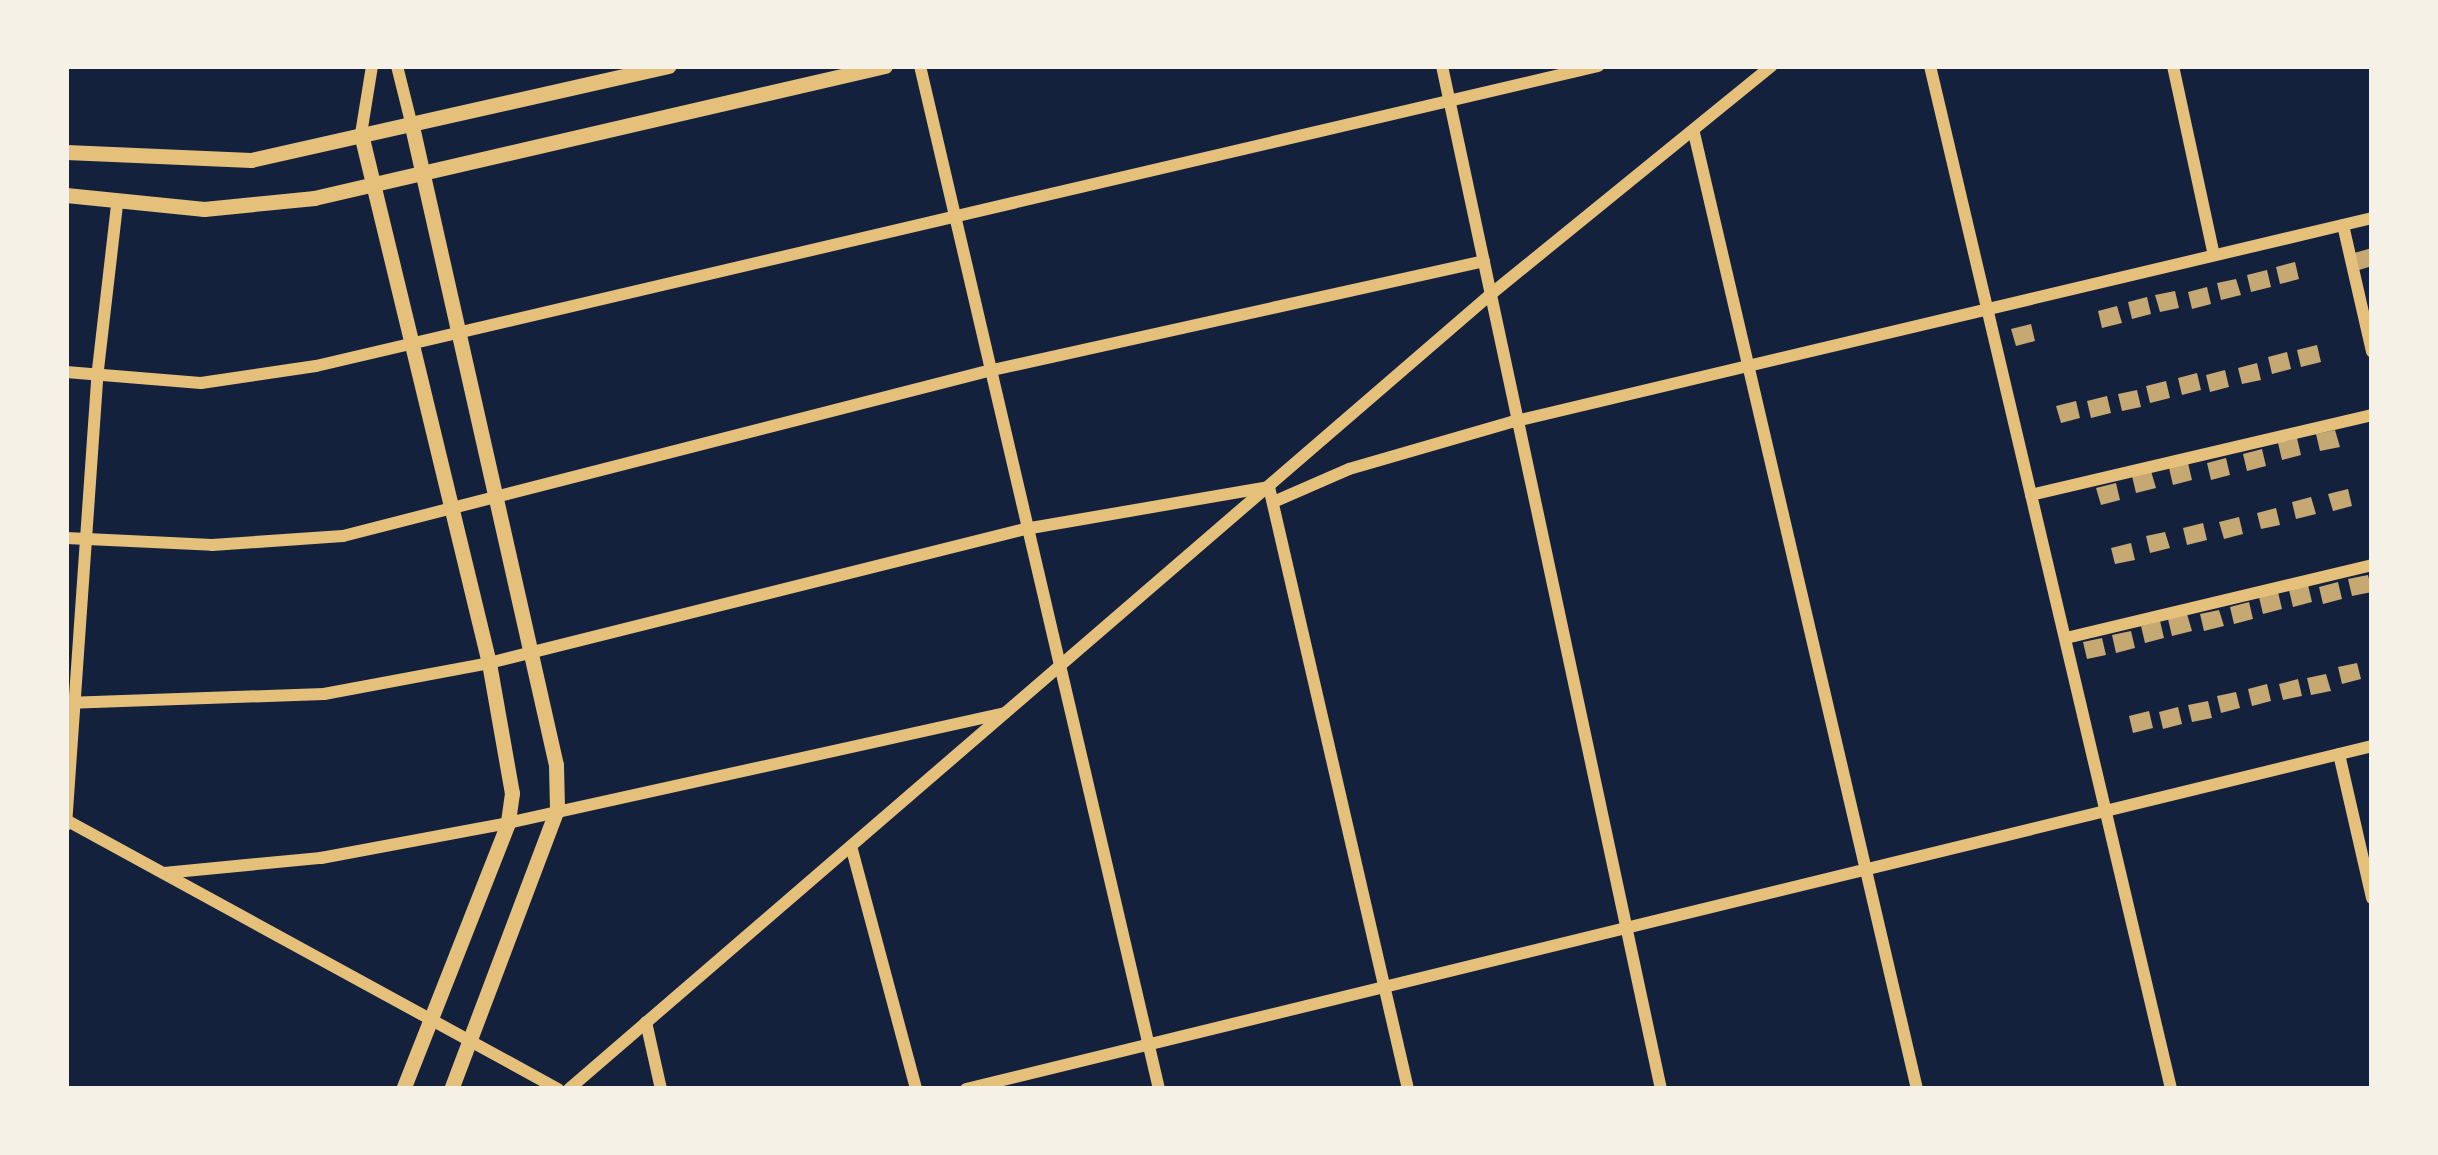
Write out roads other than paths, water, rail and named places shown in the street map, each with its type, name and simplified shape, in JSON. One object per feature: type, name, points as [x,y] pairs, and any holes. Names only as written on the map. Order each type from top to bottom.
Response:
[{"type":"street","points":[[373,66],[361,134],[510,755],[508,823],[403,1089]]},
{"type":"street","points":[[397,66],[553,740],[557,809],[451,1089]]},
{"type":"street","points":[[66,152],[251,160],[669,66]]},
{"type":"street","points":[[66,196],[117,205],[204,209],[372,184],[885,66]]},
{"type":"street","points":[[920,66],[1159,1089]]},
{"type":"street","points":[[1442,66],[1513,422],[1661,1089]]},
{"type":"street","points":[[66,372],[201,383],[411,343],[951,212],[1598,66]]},
{"type":"street","points":[[569,1089],[1491,294],[1772,66]]},
{"type":"street","points":[[1930,66],[2171,1089]]},
{"type":"street","points":[[2173,66],[2214,255]]},
{"type":"street","points":[[1694,133],[1917,1089]]},
{"type":"street","points":[[117,205],[97,378],[70,703],[67,822],[558,1089]]},
{"type":"street","points":[[1278,500],[1349,469],[1513,422],[2372,218]]},
{"type":"street","points":[[2343,225],[2372,352]]},
{"type":"street","points":[[66,538],[212,545],[343,536],[988,371],[1484,261]]},
{"type":"street","points":[[2031,494],[2372,415]]},
{"type":"street","points":[[1269,487],[1278,500],[1408,1089]]},
{"type":"street","points":[[70,703],[324,694],[489,663],[1025,529],[1269,487]]},
{"type":"street","points":[[2066,638],[2372,565]]},
{"type":"street","points":[[164,872],[321,858],[508,823],[1005,713]]},
{"type":"street","points":[[966,1089],[2372,746]]},
{"type":"street","points":[[2339,754],[2372,898]]},
{"type":"street","points":[[851,846],[916,1089]]},
{"type":"street","points":[[646,1022],[661,1089]]}]
